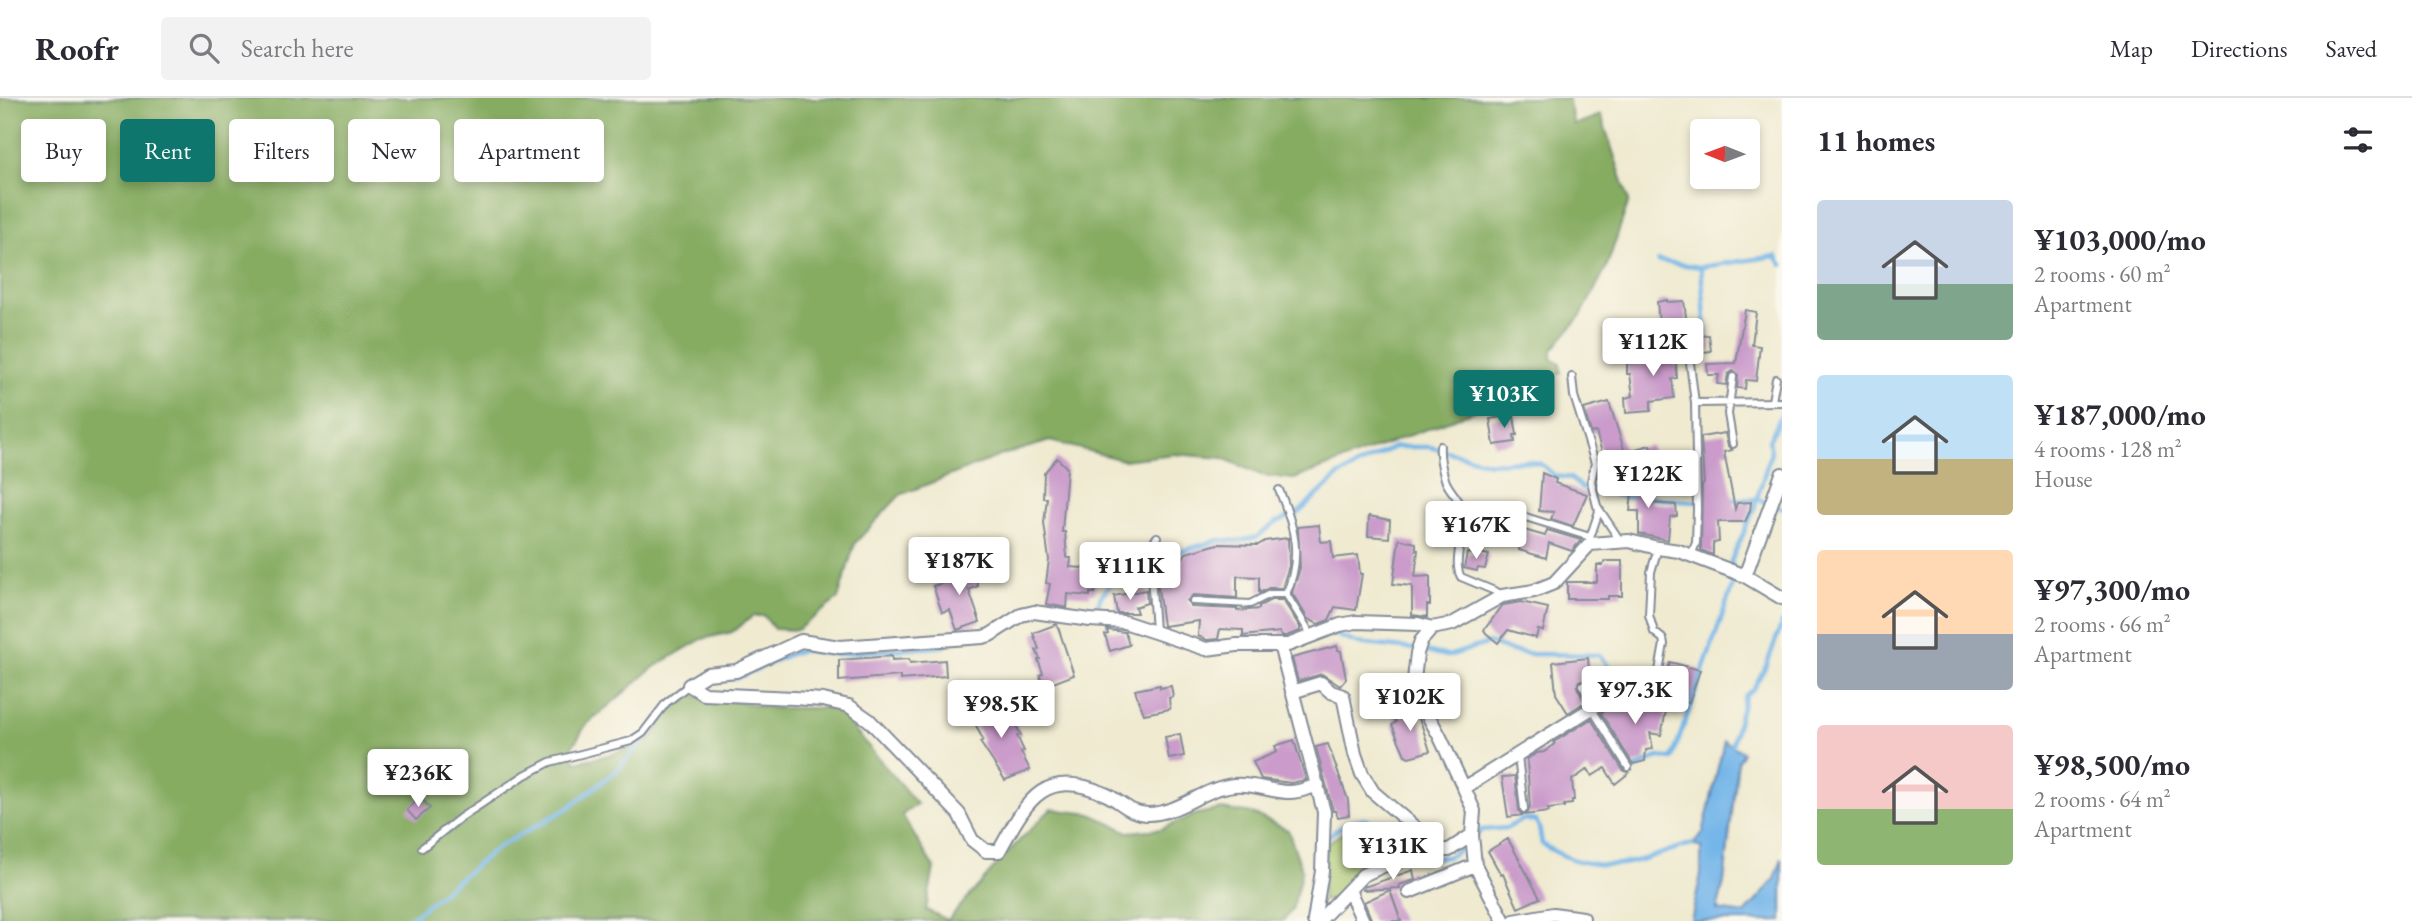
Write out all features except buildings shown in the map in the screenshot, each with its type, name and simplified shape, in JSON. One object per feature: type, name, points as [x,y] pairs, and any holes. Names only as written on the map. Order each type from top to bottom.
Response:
[{"type":"street","points":[[1745,576],[1782,474]]},
{"type":"street","points":[[696,689],[707,674],[736,671],[796,642],[840,648],[983,637],[1021,615],[1034,612],[1124,622],[1206,649],[1237,645],[1288,645],[1340,625],[1356,622],[1418,624],[1432,628],[1452,624],[1502,596],[1534,592],[1554,583],[1590,540],[1629,541],[1679,551],[1745,576],[1782,598]]},
{"type":"street","points":[[1432,628],[1421,641],[1417,653],[1413,690],[1439,735],[1474,811],[1472,835],[1475,865],[1504,921]]},
{"type":"street","points":[[1280,645],[1324,812],[1322,871],[1316,921]]},
{"type":"street","points":[[1292,692],[1321,684],[1331,692],[1343,696],[1352,741],[1363,774],[1373,792],[1419,831],[1436,850]]},
{"type":"street","points":[[696,689],[823,700],[849,706],[869,720],[951,805],[959,814],[972,840],[986,851],[999,851],[1029,802],[1047,787],[1060,784],[1107,794],[1118,804],[1146,814],[1163,813],[1206,793],[1234,785],[1290,792],[1318,785]]},
{"type":"street","points":[[1464,788],[1621,690]]},
{"type":"street","points":[[1316,921],[1363,875],[1392,862],[1436,850],[1448,850],[1472,835]]},
{"type":"street","points":[[1409,892],[1475,865]]},
{"type":"street","points":[[1349,890],[1363,921]]},
{"type":"street","points":[[1514,921],[1553,914],[1583,918],[1582,921]]},
{"type":"lane","points":[[1658,340],[1687,339],[1695,403],[1697,529],[1696,543],[1691,555]]},
{"type":"lane","points":[[1572,377],[1574,396],[1595,463],[1591,481],[1599,511],[1621,542]]},
{"type":"lane","points":[[1733,377],[1728,402],[1733,444]]},
{"type":"lane","points":[[1772,401],[1776,379]]},
{"type":"lane","points":[[1695,403],[1782,402]]},
{"type":"lane","points":[[1440,446],[1445,478],[1458,498],[1464,517],[1458,573],[1461,577],[1502,596]]},
{"type":"lane","points":[[1279,490],[1294,531],[1296,549],[1296,564],[1286,594],[1312,637]]},
{"type":"lane","points":[[1464,517],[1490,510],[1519,515],[1590,540],[1599,511]]},
{"type":"lane","points":[[1155,630],[1149,548],[1157,537]]},
{"type":"lane","points":[[1621,690],[1652,696],[1659,691],[1659,671],[1664,644],[1663,639],[1654,632],[1649,615],[1651,572],[1658,548]]},
{"type":"lane","points":[[1193,601],[1251,604],[1269,594],[1286,594]]},
{"type":"lane","points":[[1582,685],[1628,766]]},
{"type":"lane","points":[[422,848],[453,822],[550,762],[631,741],[643,733],[666,704],[696,689]]},
{"type":"lane","points":[[1518,754],[1524,809]]},
{"type":"green space","points":[[0,98],[1568,98],[1574,125],[1601,115],[1629,200],[1607,266],[1582,314],[1552,350],[1552,359],[1560,363],[1561,373],[1538,384],[1512,385],[1496,403],[1294,479],[1261,475],[1223,458],[1174,454],[1123,460],[1050,441],[1002,455],[900,495],[855,543],[838,599],[797,630],[774,629],[764,616],[753,616],[732,632],[702,639],[654,667],[586,725],[572,747],[575,762],[610,755],[652,738],[668,713],[693,695],[704,699],[729,700],[772,708],[836,708],[917,804],[902,815],[934,868],[926,910],[948,920],[1011,849],[1051,809],[1091,814],[1128,832],[1161,829],[1197,814],[1222,809],[1253,814],[1288,830],[1302,870],[1292,910],[1283,921],[0,921]]},
{"type":"green space","points":[[1352,827],[1368,829],[1397,854],[1333,899],[1322,901],[1327,843]]},
{"type":"water","points":[[1724,741],[1743,752],[1738,761],[1724,882],[1717,910],[1745,914],[1775,879],[1782,858],[1782,921],[1691,921],[1701,874],[1701,847],[1692,844],[1703,833]]},
{"type":"waterway","points":[[1658,261],[1701,267],[1776,256],[1782,265]]},
{"type":"waterway","points":[[1701,267],[1706,333]]},
{"type":"waterway","points":[[1635,769],[1658,757],[1672,759],[1735,579],[1731,561],[1753,512],[1771,452],[1769,441],[1782,413]]},
{"type":"waterway","points":[[1086,614],[1096,610],[1101,596],[1110,585],[1139,568],[1161,557],[1219,540],[1239,541],[1257,537],[1276,522],[1296,515],[1338,476],[1394,447],[1430,447],[1490,463],[1527,461],[1541,464],[1555,476],[1570,478],[1582,488],[1623,497],[1636,497]]},
{"type":"waterway","points":[[1645,497],[1699,502]]},
{"type":"waterway","points":[[1728,500],[1757,499],[1782,508]]},
{"type":"waterway","points":[[1732,745],[1745,696],[1753,689],[1767,664],[1782,623]]},
{"type":"waterway","points":[[1332,633],[1356,643],[1414,649],[1448,656],[1489,643],[1511,651],[1532,654],[1599,655],[1625,687]]},
{"type":"waterway","points":[[708,680],[737,678],[804,650],[835,654],[945,646]]},
{"type":"waterway","points":[[407,921],[497,848],[571,806],[615,772],[653,731],[665,711],[693,691]]},
{"type":"waterway","points":[[1476,836],[1481,830],[1507,828],[1524,819],[1536,821],[1542,844],[1565,856],[1602,865],[1627,863],[1692,844]]},
{"type":"waterway","points":[[1327,837],[1345,825],[1358,820],[1368,820],[1392,839],[1403,846],[1416,849],[1419,853]]},
{"type":"waterway","points":[[1427,858],[1448,857],[1470,843]]}]
